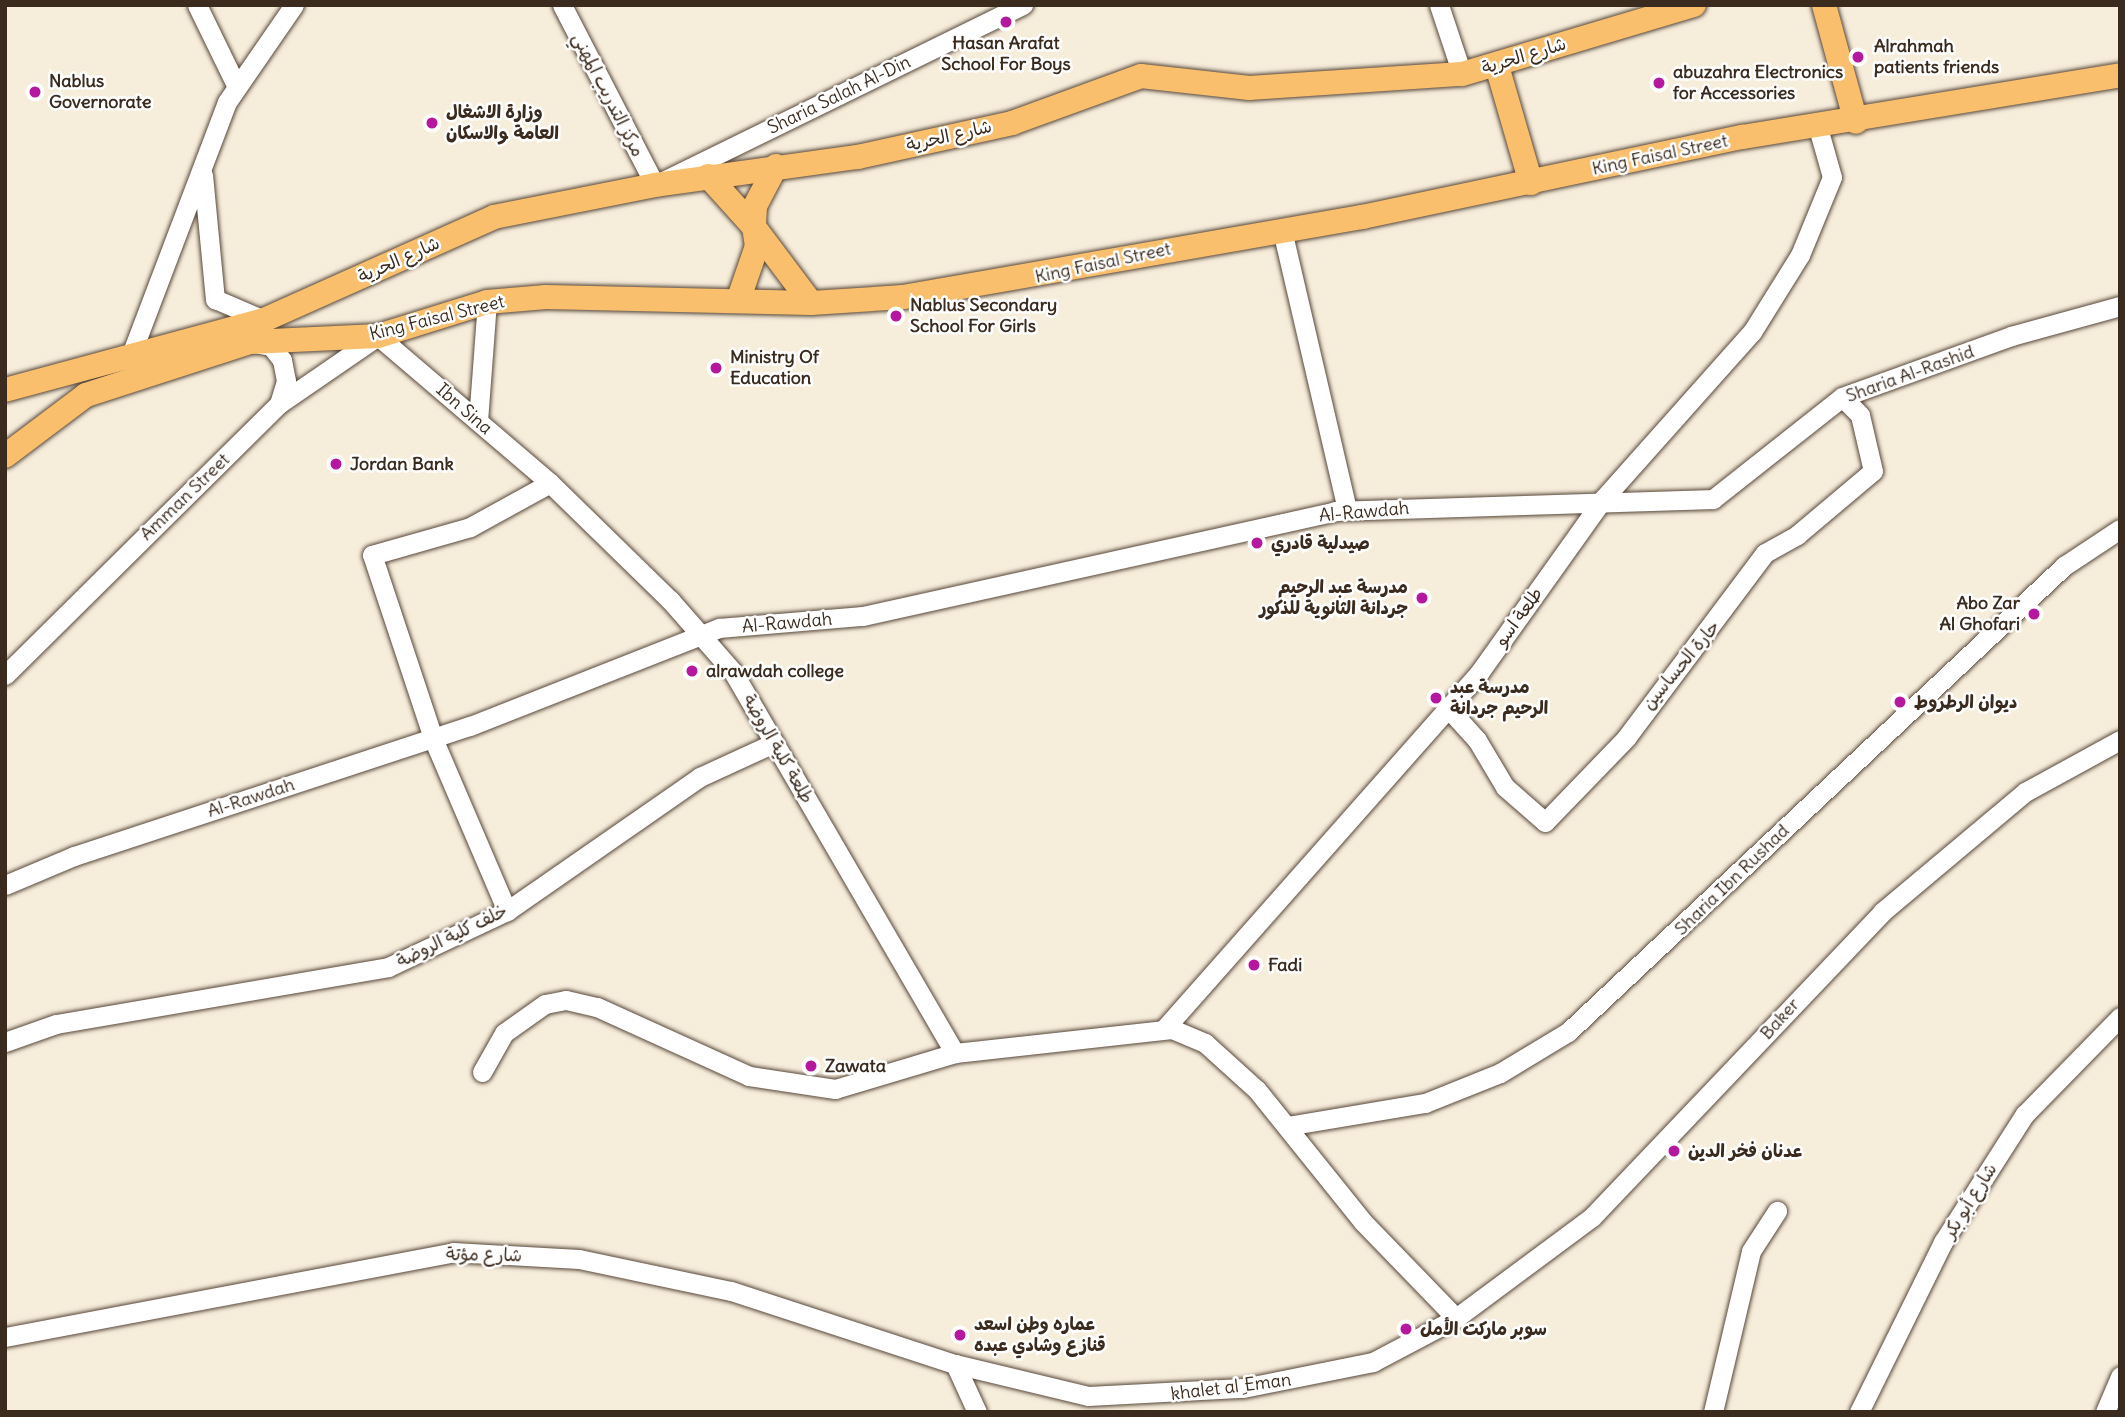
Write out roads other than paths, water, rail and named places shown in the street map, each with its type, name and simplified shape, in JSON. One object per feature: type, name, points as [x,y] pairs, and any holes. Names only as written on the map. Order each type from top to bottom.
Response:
[{"type":"main road","name":"شارع الحرية","points":[[5,390],[130,360],[264,320],[494,217],[708,176],[858,157],[1012,122],[1141,76],[1249,89],[1462,74],[1497,66],[1638,12],[1694,5]]},
{"type":"main road","points":[[1824,5],[1856,122]]},
{"type":"main road","points":[[1497,66],[1531,183]]},
{"type":"main road","name":"King Faisal Street","points":[[5,456],[86,394],[250,342],[378,336],[487,302],[546,297],[811,303],[1034,278],[1531,183],[1743,137],[1856,122],[2120,75]]},
{"type":"main road","points":[[738,301],[757,246],[755,206],[776,166]]},
{"type":"main road","points":[[708,176],[754,227],[811,303]]},
{"type":"street","points":[[197,5],[237,87]]},
{"type":"street","points":[[130,360],[203,157],[237,87],[293,5]]},
{"type":"street","name":"مركز التدريب المهني","points":[[562,5],[655,185]]},
{"type":"street","name":"Sharia Salah Al-Din","points":[[655,185],[1023,5]]},
{"type":"street","points":[[1439,5],[1462,74]]},
{"type":"street","name":"طلعة اسو","points":[[1166,1028],[1448,708],[1603,499],[1752,332],[1800,254],[1832,177],[1818,128]]},
{"type":"street","points":[[203,157],[202,209],[215,299],[264,320]]},
{"type":"street","points":[[1282,230],[1347,510]]},
{"type":"street","points":[[478,421],[487,302]]},
{"type":"street","name":"Sharia Al-Rashid","points":[[1603,499],[1713,499],[1842,397],[2011,336],[2120,306]]},
{"type":"street","name":"Amman Street","points":[[5,675],[279,404],[378,336]]},
{"type":"street","name":"Ibn Sina","points":[[378,336],[550,483]]},
{"type":"street","points":[[250,342],[271,346],[282,359],[286,381],[279,404]]},
{"type":"street","name":"حارة الحساسين","points":[[1448,708],[1477,740],[1504,787],[1545,822],[1626,738],[1765,553],[1797,535],[1873,471],[1860,415],[1842,397]]},
{"type":"street","points":[[507,911],[433,738],[372,555],[470,527],[550,483]]},
{"type":"street","name":"طلعة كلية الروضة","points":[[550,483],[702,636],[733,672],[955,1053]]},
{"type":"street","name":"Al-Rawdah","points":[[5,885],[74,856],[433,738],[719,628],[863,616],[1347,510],[1603,499]]},
{"type":"street","name":"Sharia Ibn Rushad","points":[[1287,1126],[1425,1103],[1500,1073],[1568,1032],[2054,575],[2120,529]]},
{"type":"street","name":"Baker","points":[[1456,1318],[1531,1267],[1624,1188],[1882,912],[2025,793],[2120,740]]},
{"type":"street","name":"خلف كلية الروضة","points":[[5,1042],[56,1024],[388,967],[507,911],[700,777],[774,743]]},
{"type":"street","points":[[482,1072],[504,1033],[545,1004],[566,1000],[597,1007],[749,1076],[835,1089],[955,1053],[1166,1028],[1205,1043],[1287,1126],[1363,1222],[1456,1318]]},
{"type":"street","name":"شارع أبو بكر","points":[[1859,1412],[1943,1242],[2025,1114],[2120,1017]]},
{"type":"street","points":[[1713,1412],[1751,1251],[1777,1211]]},
{"type":"street","name":"شارع مؤتة","points":[[5,1337],[453,1252],[579,1259],[731,1291],[955,1364]]},
{"type":"street","name":"khalet al ِEman","points":[[955,1364],[1088,1396],[1193,1392],[1315,1377],[1373,1362],[1456,1318]]},
{"type":"street","points":[[955,1364],[977,1412]]},
{"type":"street","points":[[2105,1412],[2120,1376]]},
{"type":"place","name":"Hasan Arafat School For Boys","points":[[1006,22]]},
{"type":"place","name":"Alrahmah patients friends","points":[[1858,57]]},
{"type":"place","name":"abuzahra Electronics for Accessories","points":[[1659,83]]},
{"type":"place","name":"Nablus Governorate","points":[[35,92]]},
{"type":"place","name":"وزارة الاشغال العامة والاسكان","points":[[432,123]]},
{"type":"place","name":"Nablus Secondary School For Girls","points":[[896,316]]},
{"type":"place","name":"Ministry Of Education","points":[[716,368]]},
{"type":"place","name":"Jordan Bank","points":[[336,464]]},
{"type":"place","name":"صيدلية قادري","points":[[1257,543]]},
{"type":"place","name":"مدرسة عبد الرحيم جردانة الثانوية للذكور","points":[[1422,598]]},
{"type":"place","name":"Abo Zar Al Ghofari","points":[[2034,614]]},
{"type":"place","name":"alrawdah college","points":[[692,671]]},
{"type":"place","name":"مدرسة عبد الرحيم جردانة","points":[[1436,698]]},
{"type":"place","name":"ديوان الرطروط","points":[[1900,702]]},
{"type":"place","name":"Fadi","points":[[1254,965]]},
{"type":"place","name":"Zawata","points":[[811,1066]]},
{"type":"place","name":"عدنان فخر الدين","points":[[1674,1151]]},
{"type":"place","name":"سوبر ماركت الأمل","points":[[1406,1329]]},
{"type":"place","name":"عماره وطن اسعد قنازع وشادي عبده","points":[[960,1335]]}]
